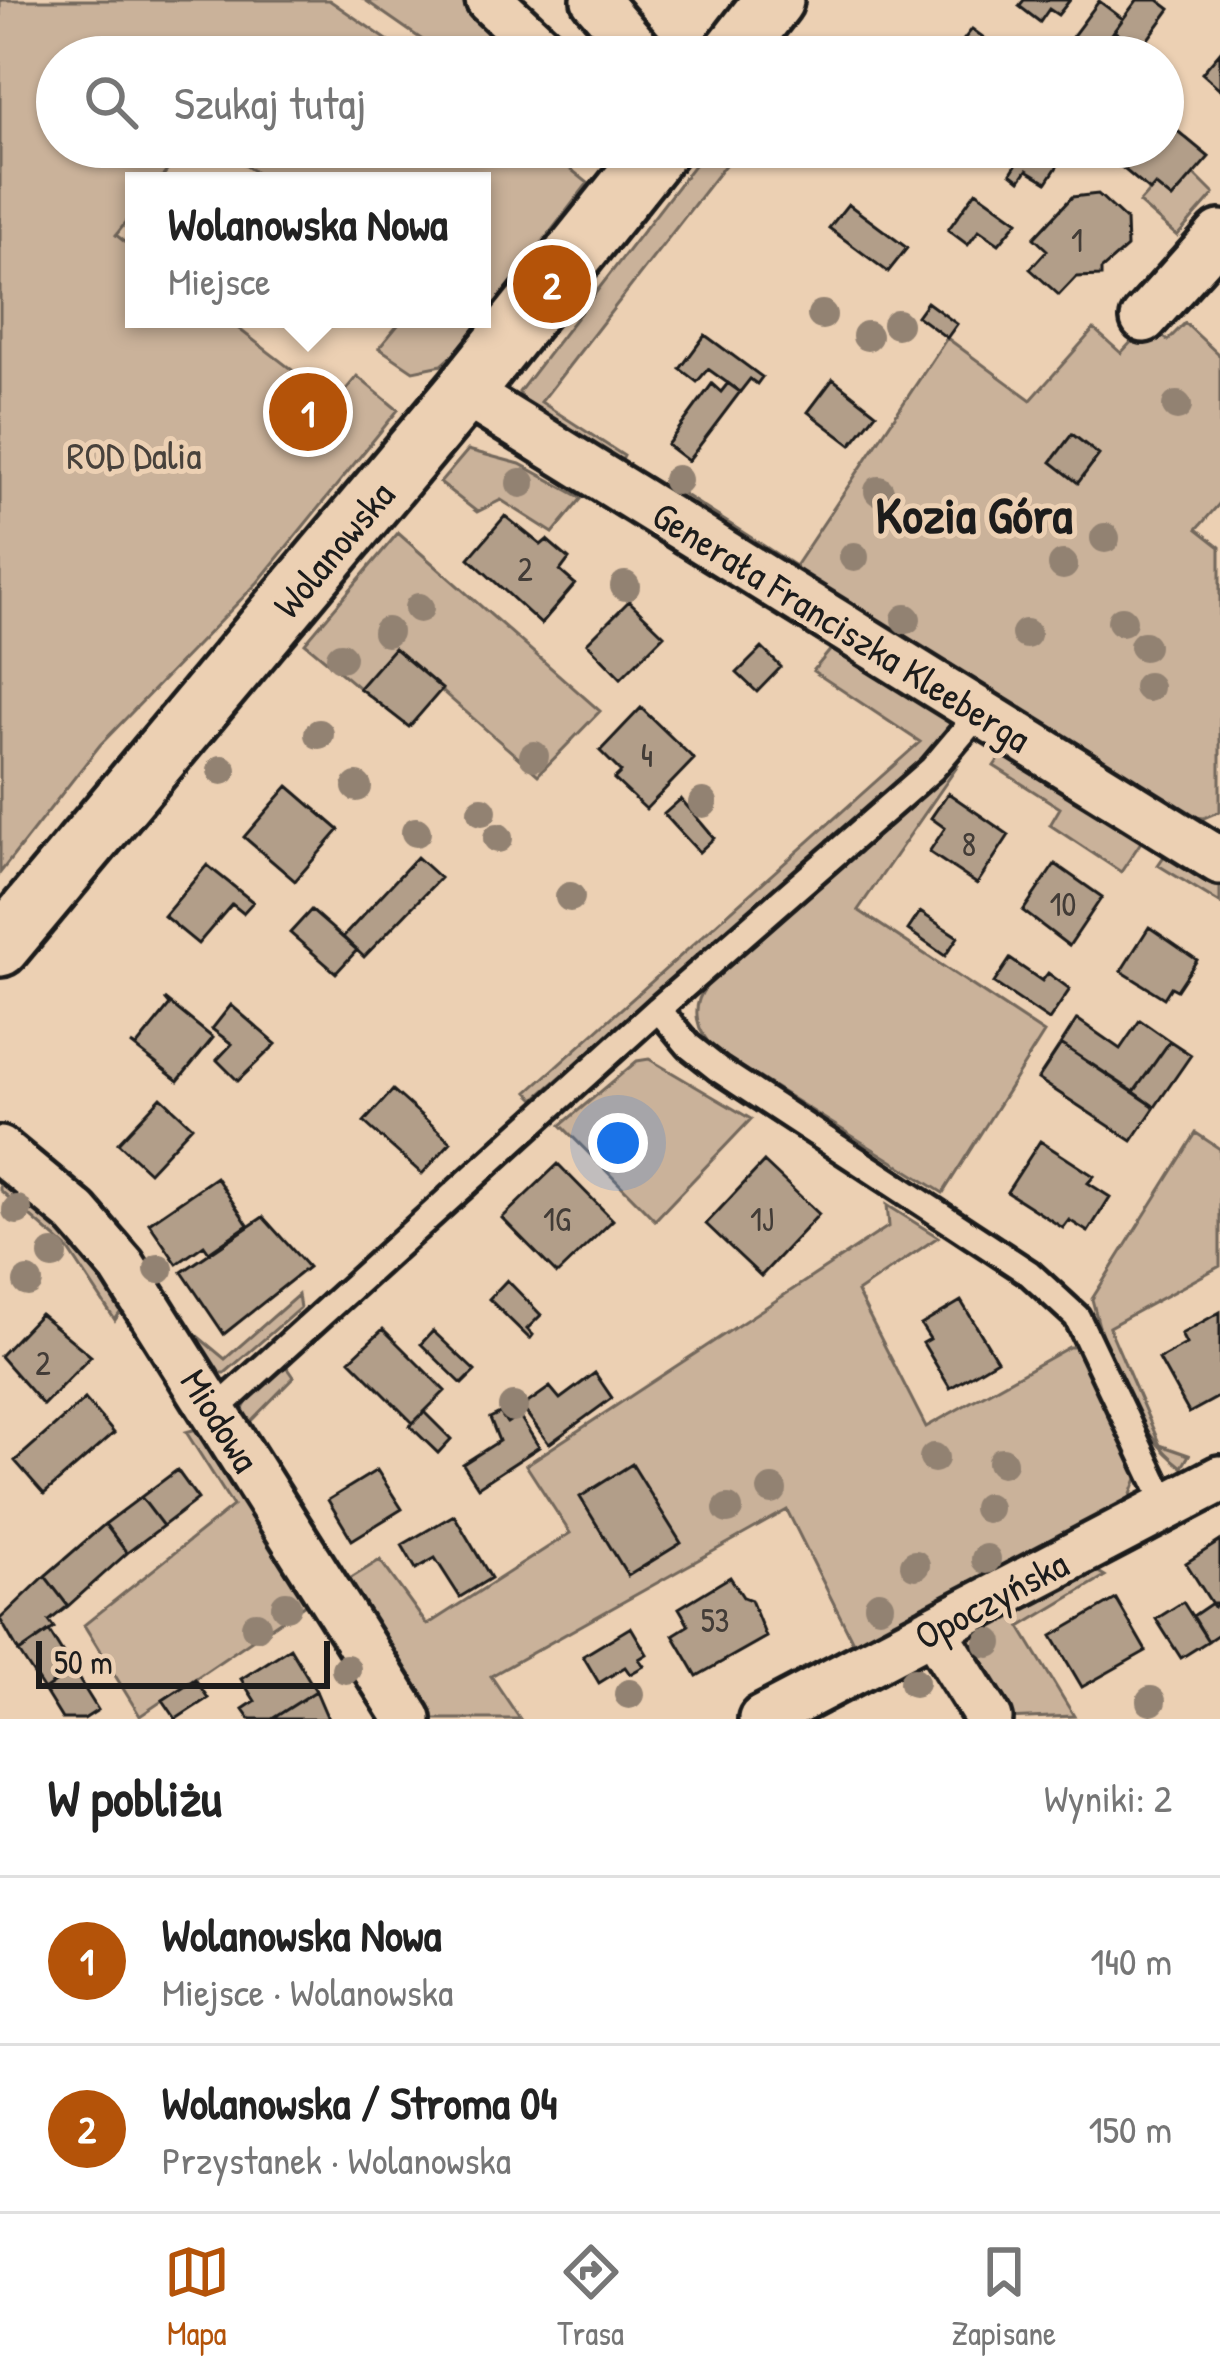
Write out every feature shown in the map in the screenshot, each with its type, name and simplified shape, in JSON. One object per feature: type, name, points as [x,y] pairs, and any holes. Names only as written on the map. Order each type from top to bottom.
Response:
[{"type":"street","points":[[489,0],[528,36]]},
{"type":"street","points":[[596,0],[626,36]]},
{"type":"street","name":"Wolanowska","points":[[0,947],[464,392],[639,168]]},
{"type":"street","points":[[1144,319],[1220,234]]},
{"type":"street","name":"Generała Franciszka Kleeberga","points":[[464,392],[1217,854]]},
{"type":"street","name":"Miodowa","points":[[0,1150],[94,1232],[215,1411],[408,1719]]},
{"type":"street","name":"Opoczyńska","points":[[762,1719],[1220,1479]]},
{"type":"street","points":[[933,1629],[989,1719]]},
{"type":"lane","points":[[215,1411],[658,1009],[932,769],[981,711]]},
{"type":"lane","points":[[658,1009],[703,1058],[1029,1273],[1065,1302],[1167,1506]]},
{"type":"green space","name":"ROD Dalia","points":[[0,0],[329,0],[381,36],[36,36],[36,168],[169,168],[166,172],[125,172],[125,224],[116,235],[125,242],[125,328],[238,328],[335,403],[357,376],[398,410],[258,582],[100,745],[0,873]]},
{"type":"green space","points":[[365,0],[462,0],[501,36],[417,36]]},
{"type":"green space","points":[[249,168],[569,168],[588,183],[491,309],[491,172],[255,172]]},
{"type":"green space","points":[[692,168],[723,168],[541,402],[624,456],[619,466],[530,409],[519,392]]},
{"type":"green space","points":[[1194,174],[1214,194],[1177,236],[1139,203],[1155,185],[1172,199]]},
{"type":"green space","points":[[1185,323],[1220,356],[1220,503],[1197,529],[1220,547],[1220,811],[1204,818],[1187,816],[671,497],[677,490],[795,566],[947,338],[1031,400],[1094,329],[1121,353],[1146,326],[1168,340]]},
{"type":"green space","points":[[396,328],[476,328],[442,365],[413,371],[379,348]]},
{"type":"green space","points":[[468,450],[520,464],[582,498],[553,533],[501,500],[477,512],[440,483]]},
{"type":"green space","points":[[398,533],[600,711],[538,775],[394,649],[359,688],[305,643]]},
{"type":"green space","points":[[837,642],[958,716],[935,751],[535,1099],[528,1092],[920,742],[813,671]]},
{"type":"green space","points":[[1006,749],[1145,836],[1121,872],[1050,825],[1060,808],[994,766]]},
{"type":"green space","points":[[959,764],[858,910],[1044,1033],[943,1193],[715,1050],[700,1027],[697,1011],[707,986]]},
{"type":"green space","points":[[1167,852],[1220,885],[1220,903],[1158,865]]},
{"type":"green space","points":[[649,1059],[751,1119],[655,1220],[561,1125],[637,1061]]},
{"type":"green space","points":[[1196,1133],[1220,1149],[1220,1266],[1109,1327],[1160,1445],[1189,1455],[1182,1467],[1165,1452],[1150,1434],[1124,1391],[1092,1299]]},
{"type":"green space","points":[[0,1172],[67,1228],[126,1304],[115,1320],[69,1250],[0,1190]]},
{"type":"green space","points":[[887,1205],[938,1237],[857,1292],[926,1427],[1069,1347],[1081,1347],[1141,1468],[1130,1497],[1074,1537],[858,1652],[787,1510],[491,1676],[520,1719],[423,1719],[246,1439],[241,1416],[250,1397],[287,1367],[294,1377],[246,1426],[343,1583],[380,1560],[427,1625],[570,1533],[526,1465],[889,1226]]},
{"type":"green space","points":[[298,1295],[300,1308],[225,1373],[214,1373],[178,1320],[225,1359]]},
{"type":"green space","points":[[203,1427],[314,1598],[140,1716],[84,1625],[233,1506],[186,1432]]},
{"type":"green space","points":[[1087,1565],[1105,1576],[1020,1627],[1074,1716],[1005,1719],[951,1636]]},
{"type":"building","points":[[1024,0],[1070,0],[1058,15],[1049,9],[1040,22],[1019,6]]},
{"type":"building","points":[[1137,0],[1158,0],[1170,9],[1150,36],[1121,36],[1114,31]]},
{"type":"building","points":[[1099,1],[1123,19],[1110,36],[1073,36]]},
{"type":"building","points":[[1220,52],[1220,89],[1202,73]]},
{"type":"building","points":[[1184,136],[1209,157],[1172,199],[1155,185],[1150,191],[1123,168],[1184,168]]},
{"type":"building","points":[[1014,168],[1056,168],[1047,182],[1027,170],[1020,180],[1011,173]]},
{"type":"building","points":[[976,191],[1018,221],[999,244],[979,230],[968,245],[948,230]]},
{"type":"building","points":[[1098,194],[1126,220],[1127,247],[1101,270],[1101,276],[1076,277],[1059,295],[1030,269],[1047,250],[1034,238],[1072,197]]},
{"type":"building","points":[[848,204],[907,248],[888,272],[829,228]]},
{"type":"building","points":[[927,302],[957,324],[947,338],[917,316]]},
{"type":"building","points":[[705,335],[762,377],[757,384],[750,379],[740,392],[708,369],[697,382],[680,369]]},
{"type":"building","points":[[833,379],[876,413],[851,445],[808,412]]},
{"type":"building","points":[[728,383],[740,392],[688,461],[667,445],[712,384],[721,392]]},
{"type":"building","points":[[305,393],[327,409],[310,431],[288,415]]},
{"type":"building","points":[[1072,434],[1099,455],[1078,483],[1051,462]]},
{"type":"building","points":[[505,516],[541,545],[547,540],[569,559],[560,571],[575,584],[541,624],[469,558]]},
{"type":"building","points":[[629,601],[664,635],[621,678],[587,643]]},
{"type":"building","points":[[394,648],[442,689],[409,727],[359,688]]},
{"type":"building","points":[[762,648],[781,667],[757,692],[737,673]]},
{"type":"building","points":[[641,708],[694,759],[646,809],[614,779],[621,772],[600,751]]},
{"type":"building","points":[[288,786],[339,830],[295,881],[244,837]]},
{"type":"building","points":[[948,793],[1009,835],[977,884],[929,852],[945,828],[931,818]]},
{"type":"building","points":[[681,799],[714,838],[699,852],[664,814]]},
{"type":"building","points":[[417,857],[440,878],[364,957],[343,937]]},
{"type":"building","points":[[1055,864],[1102,897],[1069,946],[1023,911]]},
{"type":"building","points":[[207,865],[253,902],[243,913],[232,904],[198,944],[164,916]]},
{"type":"building","points":[[311,910],[357,950],[336,973],[290,933]]},
{"type":"building","points":[[920,912],[958,937],[945,956],[908,930]]},
{"type":"building","points":[[1149,927],[1197,960],[1177,990],[1171,987],[1164,998],[1121,971]]},
{"type":"building","points":[[1010,959],[1042,981],[1048,973],[1070,989],[1049,1020],[994,983]]},
{"type":"building","points":[[165,999],[213,1038],[178,1081],[131,1044],[136,1047],[170,1005]]},
{"type":"building","points":[[231,1005],[276,1044],[238,1081],[217,1060],[232,1044],[212,1029]]},
{"type":"building","points":[[1077,1019],[1120,1049],[1140,1020],[1170,1041],[1134,1092],[1061,1044]]},
{"type":"building","points":[[1170,1041],[1191,1055],[1155,1107],[1134,1092]]},
{"type":"building","points":[[1061,1044],[1155,1107],[1132,1141],[1038,1079]]},
{"type":"building","points":[[393,1090],[451,1142],[422,1174],[364,1122]]},
{"type":"building","points":[[161,1097],[192,1126],[149,1172],[118,1143]]},
{"type":"building","points":[[1040,1141],[1094,1176],[1088,1183],[1110,1197],[1088,1232],[1069,1220],[1063,1228],[1007,1192]]},
{"type":"building","points":[[764,1162],[819,1214],[761,1276],[706,1224]]},
{"type":"building","points":[[558,1164],[613,1220],[557,1274],[502,1218]]},
{"type":"building","points":[[216,1177],[248,1225],[209,1252],[204,1245],[177,1264],[149,1223]]},
{"type":"building","points":[[263,1217],[308,1267],[224,1334],[182,1272]]},
{"type":"building","points":[[507,1280],[541,1315],[527,1329],[533,1335],[530,1339],[489,1299]]},
{"type":"building","points":[[961,1301],[997,1360],[950,1388],[923,1343],[930,1339],[921,1325]]},
{"type":"building","points":[[1220,1312],[1220,1396],[1189,1413],[1159,1359],[1186,1344],[1181,1334]]},
{"type":"building","points":[[40,1314],[91,1356],[43,1405],[0,1356]]},
{"type":"building","points":[[383,1329],[445,1391],[413,1423],[350,1360]]},
{"type":"building","points":[[433,1331],[475,1371],[462,1384],[421,1344]]},
{"type":"building","points":[[595,1373],[612,1398],[549,1444],[522,1407],[550,1387],[560,1399]]},
{"type":"building","points":[[85,1399],[114,1433],[44,1494],[15,1461]]},
{"type":"building","points":[[424,1412],[451,1439],[438,1453],[410,1426]]},
{"type":"building","points":[[500,1413],[507,1423],[519,1415],[539,1447],[478,1487],[463,1464],[499,1441],[490,1418]]},
{"type":"building","points":[[632,1464],[681,1543],[628,1576],[580,1497]]},
{"type":"building","points":[[177,1470],[198,1499],[163,1526],[141,1497]]},
{"type":"building","points":[[377,1470],[402,1509],[352,1540],[328,1500]]},
{"type":"building","points":[[141,1497],[163,1526],[127,1553],[105,1524]]},
{"type":"building","points":[[454,1515],[491,1578],[460,1597],[435,1558],[416,1569],[402,1545]]},
{"type":"building","points":[[105,1524],[127,1553],[68,1606],[45,1576]]},
{"type":"building","points":[[1220,1541],[1220,1603],[1214,1607],[1186,1563]]},
{"type":"building","points":[[45,1576],[68,1606],[49,1621],[54,1628],[19,1652],[0,1619]]},
{"type":"building","points":[[730,1577],[743,1597],[751,1600],[766,1637],[697,1676],[673,1635],[689,1625],[679,1608]]},
{"type":"building","points":[[1116,1599],[1146,1651],[1082,1687],[1052,1636]]},
{"type":"building","points":[[1183,1602],[1208,1641],[1181,1658],[1156,1619]]},
{"type":"building","points":[[1220,1603],[1220,1633],[1208,1641],[1193,1616]]},
{"type":"building","points":[[631,1627],[647,1654],[639,1659],[644,1666],[630,1674],[625,1667],[599,1683],[583,1656]]},
{"type":"building","points":[[49,1631],[73,1670],[44,1690],[19,1652]]},
{"type":"building","points":[[290,1648],[316,1691],[272,1719],[250,1719],[243,1709],[255,1701],[241,1679]]},
{"type":"building","points":[[73,1670],[98,1710],[84,1719],[62,1719],[44,1690]]},
{"type":"building","points":[[195,1679],[208,1698],[176,1719],[163,1700]]},
{"type":"building","points":[[316,1691],[328,1719],[272,1719]]},
{"type":"place","name":"Wolanowska / Stroma 04","points":[[552,284]]},
{"type":"place","name":"Wolanowska Nowa","points":[[308,412]]},
{"type":"district","name":"Kozia Góra","points":[[974,514]]}]
